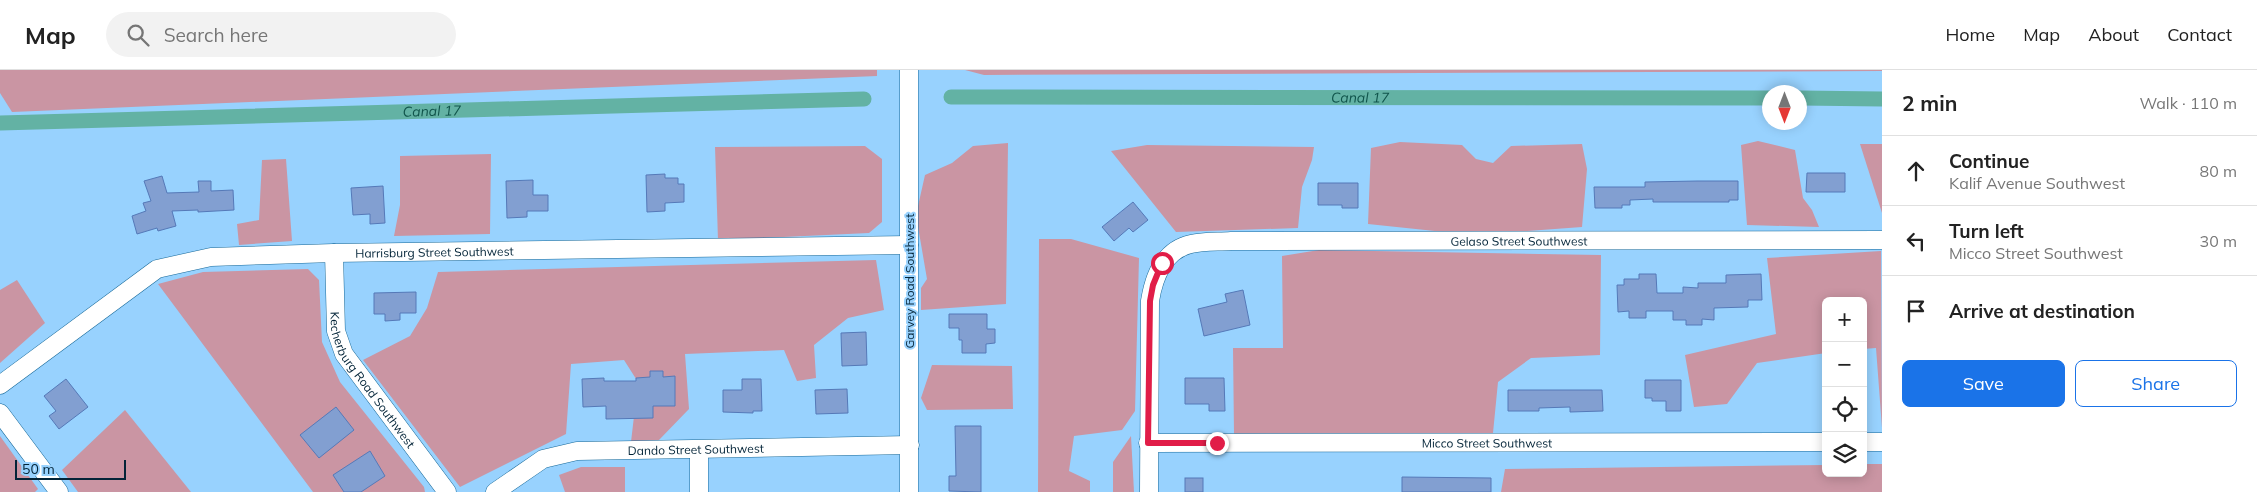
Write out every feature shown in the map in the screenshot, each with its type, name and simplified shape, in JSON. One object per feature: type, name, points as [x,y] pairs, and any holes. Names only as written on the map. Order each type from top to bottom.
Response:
[{"type":"street","name":"Garvey Road Southwest","points":[[909,70],[910,492]]},
{"type":"street","name":"Gelaso Street Southwest","points":[[1148,443],[1150,301],[1153,285],[1162,263],[1173,252],[1190,244],[1231,241],[1882,240]]},
{"type":"street","name":"Harrisburg Street Southwest","points":[[0,385],[157,269],[211,257],[334,253],[909,245]]},
{"type":"street","name":"Kecherburg Road Southwest","points":[[334,253],[336,331],[344,354],[447,492]]},
{"type":"street","points":[[0,413],[59,492]]},
{"type":"street","name":"Micco Street Southwest","points":[[1148,443],[1822,442]]},
{"type":"street","points":[[1867,442],[1882,442]]},
{"type":"street","points":[[1148,443],[1149,492]]},
{"type":"street","name":"Dando Street Southwest","points":[[495,492],[543,459],[577,451],[910,445]]},
{"type":"street","points":[[699,450],[699,492]]},
{"type":"shaded area","points":[[0,70],[877,70],[877,76],[12,112],[0,93]]},
{"type":"shaded area","points":[[965,70],[1882,70],[1882,71],[984,75]]},
{"type":"shaded area","points":[[1758,141],[1795,150],[1803,198],[1812,210],[1819,227],[1747,225],[1741,145]]},
{"type":"shaded area","points":[[1400,142],[1462,145],[1476,159],[1493,163],[1511,146],[1582,144],[1587,169],[1582,227],[1473,235],[1368,224],[1371,148]]},
{"type":"shaded area","points":[[1008,143],[1006,304],[921,310],[921,288],[927,279],[916,215],[925,175],[952,163],[973,146]]},
{"type":"shaded area","points":[[1860,144],[1882,144],[1882,213]]},
{"type":"shaded area","points":[[1147,145],[1314,147],[1312,160],[1302,187],[1298,228],[1176,232],[1111,151]]},
{"type":"shaded area","points":[[865,146],[882,159],[882,222],[869,233],[718,240],[715,147]]},
{"type":"shaded area","points":[[491,154],[490,234],[394,236],[400,205],[400,156]]},
{"type":"shaded area","points":[[286,159],[292,241],[239,245],[237,224],[259,220],[262,160]]},
{"type":"shaded area","points":[[1039,239],[1071,239],[1139,258],[1135,411],[1122,430],[1074,436],[1069,471],[1090,481],[1090,492],[1038,492]]},
{"type":"shaded area","points":[[1319,250],[1601,255],[1600,355],[1531,358],[1498,382],[1493,433],[1234,434],[1233,348],[1283,348],[1282,256]]},
{"type":"shaded area","points":[[1881,251],[1882,428],[1876,348],[1867,349],[1867,297],[1822,297],[1822,354],[1757,363],[1727,404],[1694,407],[1685,355],[1776,334],[1767,258]]},
{"type":"shaded area","points":[[876,260],[884,310],[848,318],[814,345],[816,378],[797,381],[784,350],[685,354],[689,409],[658,441],[631,442],[638,382],[624,360],[571,364],[566,434],[460,487],[363,360],[410,336],[427,308],[438,272]]},
{"type":"shaded area","points":[[308,269],[319,280],[322,342],[340,382],[424,487],[425,492],[313,492],[158,284],[203,272]]},
{"type":"shaded area","points":[[17,280],[45,323],[0,363],[0,290]]},
{"type":"shaded area","points":[[932,365],[1012,366],[1013,409],[927,410],[921,398]]},
{"type":"shaded area","points":[[125,410],[191,492],[78,492],[62,470]]},
{"type":"shaded area","points":[[0,436],[38,489],[35,492],[0,492]]},
{"type":"shaded area","points":[[1131,436],[1134,492],[1113,492],[1113,462]]},
{"type":"shaded area","points":[[1867,464],[1882,464],[1882,492],[1501,492],[1505,469],[1822,465],[1822,477],[1867,477]]},
{"type":"shaded area","points":[[581,467],[625,467],[625,492],[565,492],[559,475]]},
{"type":"building","points":[[1807,173],[1845,173],[1845,192],[1806,192]]},
{"type":"building","points":[[665,174],[665,178],[678,178],[678,184],[684,184],[684,202],[665,203],[665,211],[647,212],[646,175]]},
{"type":"building","points":[[162,176],[167,193],[199,192],[198,181],[211,181],[211,191],[233,190],[234,210],[172,211],[176,226],[158,231],[157,228],[137,234],[132,216],[146,211],[143,203],[151,201],[144,181]]},
{"type":"building","points":[[533,180],[533,195],[548,195],[548,211],[527,211],[527,217],[507,218],[506,181]]},
{"type":"building","points":[[1738,181],[1738,200],[1729,200],[1729,202],[1653,202],[1653,199],[1630,200],[1630,205],[1622,205],[1622,208],[1595,208],[1594,187],[1645,187],[1645,182]]},
{"type":"building","points":[[1318,183],[1358,183],[1358,208],[1342,208],[1342,205],[1318,205]]},
{"type":"building","points":[[383,186],[385,223],[370,224],[370,214],[353,215],[351,188]]},
{"type":"building","points":[[1133,202],[1148,220],[1133,232],[1129,228],[1114,241],[1102,227]]},
{"type":"building","points":[[1639,274],[1656,274],[1657,293],[1683,293],[1683,287],[1698,288],[1698,283],[1726,283],[1726,275],[1761,274],[1762,300],[1748,300],[1748,307],[1714,308],[1714,320],[1702,319],[1702,325],[1686,325],[1686,320],[1673,320],[1673,311],[1646,311],[1646,318],[1629,318],[1629,311],[1618,312],[1617,285],[1624,285],[1624,279],[1639,279]]},
{"type":"building","points":[[1243,290],[1250,325],[1204,336],[1198,309],[1227,302],[1225,294]]},
{"type":"building","points":[[416,292],[416,313],[400,313],[400,320],[385,321],[385,314],[374,314],[374,293]]},
{"type":"building","points":[[949,314],[987,314],[987,329],[995,329],[995,343],[986,344],[986,353],[962,353],[962,340],[959,340],[959,328],[949,328]]},
{"type":"building","points":[[866,332],[867,365],[842,366],[841,333]]},
{"type":"building","points":[[650,371],[663,371],[663,377],[675,376],[675,406],[653,406],[653,418],[606,419],[606,406],[583,407],[582,379],[604,378],[604,381],[636,381],[636,378],[650,377]]},
{"type":"building","points":[[1185,378],[1224,378],[1225,411],[1209,411],[1209,404],[1185,404]]},
{"type":"building","points":[[66,379],[88,407],[59,429],[49,416],[56,411],[44,396]]},
{"type":"building","points":[[742,379],[761,379],[762,411],[753,411],[753,413],[723,412],[723,390],[742,390]]},
{"type":"building","points":[[1645,380],[1681,380],[1681,411],[1666,411],[1666,401],[1652,401],[1652,398],[1645,398]]},
{"type":"building","points":[[847,389],[848,413],[816,414],[815,390]]},
{"type":"building","points":[[1508,390],[1602,390],[1603,411],[1570,412],[1570,407],[1539,408],[1539,411],[1508,411]]},
{"type":"building","points":[[336,407],[354,430],[319,458],[300,435]]},
{"type":"building","points":[[955,426],[981,426],[981,492],[949,491],[949,476],[956,476]]},
{"type":"building","points":[[370,451],[385,476],[361,492],[344,492],[333,475]]},
{"type":"building","points":[[1402,477],[1491,478],[1491,492],[1402,492]]},
{"type":"building","points":[[1185,478],[1203,478],[1203,492],[1185,492]]},
{"type":"waterway","name":"Canal 17","points":[[951,97],[1762,98]]},
{"type":"waterway","name":"Canal 17","points":[[1807,98],[1882,99]]},
{"type":"waterway","name":"Canal 17","points":[[0,123],[864,99]]},
{"type":"route","points":[[1162,263],[1153,285],[1150,301],[1148,443],[1217,443]]}]
